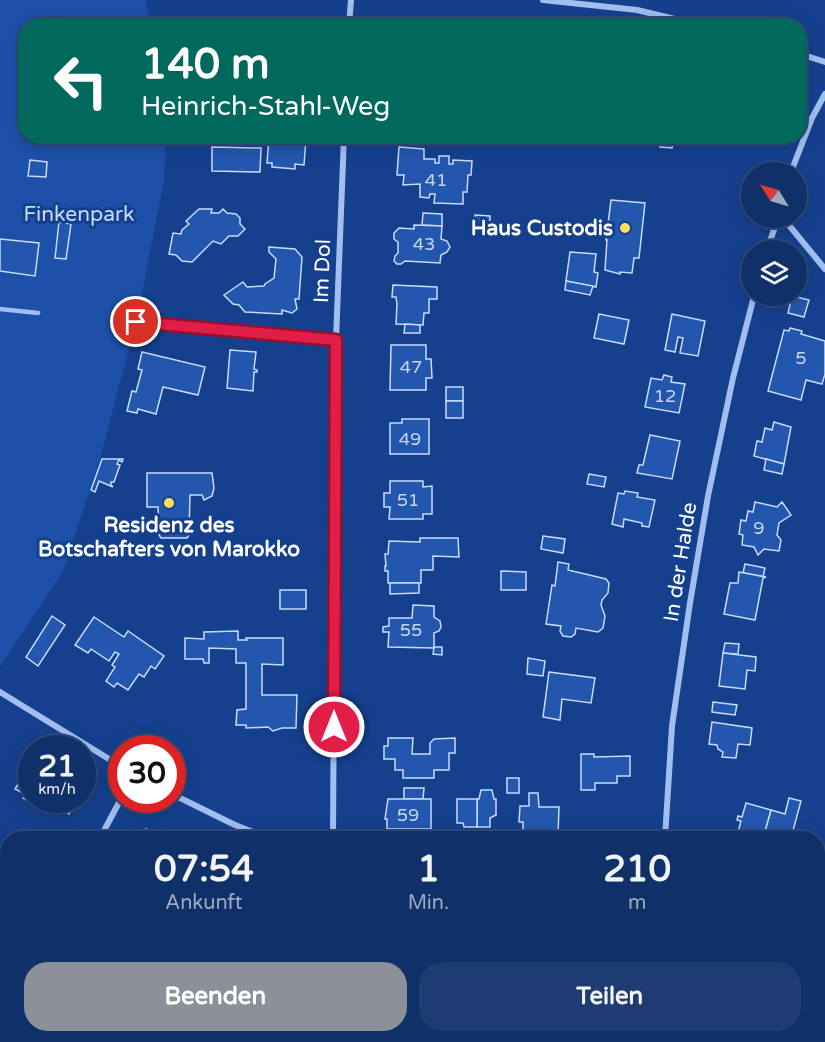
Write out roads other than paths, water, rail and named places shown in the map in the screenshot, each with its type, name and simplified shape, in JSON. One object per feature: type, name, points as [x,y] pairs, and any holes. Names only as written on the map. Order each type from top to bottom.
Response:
[{"type":"street","points":[[350,18],[351,0]]},
{"type":"street","points":[[543,0],[636,10],[670,18]]},
{"type":"street","points":[[807,56],[825,62]]},
{"type":"street","points":[[807,131],[825,94]]},
{"type":"street","name":"Im Dol","points":[[333,831],[336,340],[344,144]]},
{"type":"street","points":[[795,162],[802,144]]},
{"type":"street","points":[[791,228],[825,269]]},
{"type":"street","name":"In der Halde","points":[[665,831],[672,726],[690,603],[708,496],[733,378],[751,306]]},
{"type":"street","points":[[0,692],[108,758]]},
{"type":"street","points":[[186,801],[250,831]]},
{"type":"street","points":[[104,831],[113,813]]},
{"type":"lane","points":[[0,309],[38,313]]},
{"type":"lane","points":[[136,322],[336,340]]},
{"type":"place","name":"Haus Custodis","points":[[625,228]]},
{"type":"place","name":"Residenz des Botschafters von Marokko","points":[[169,503]]},
{"type":"park label","name":"Finkenpark","points":[[79,214]]}]
